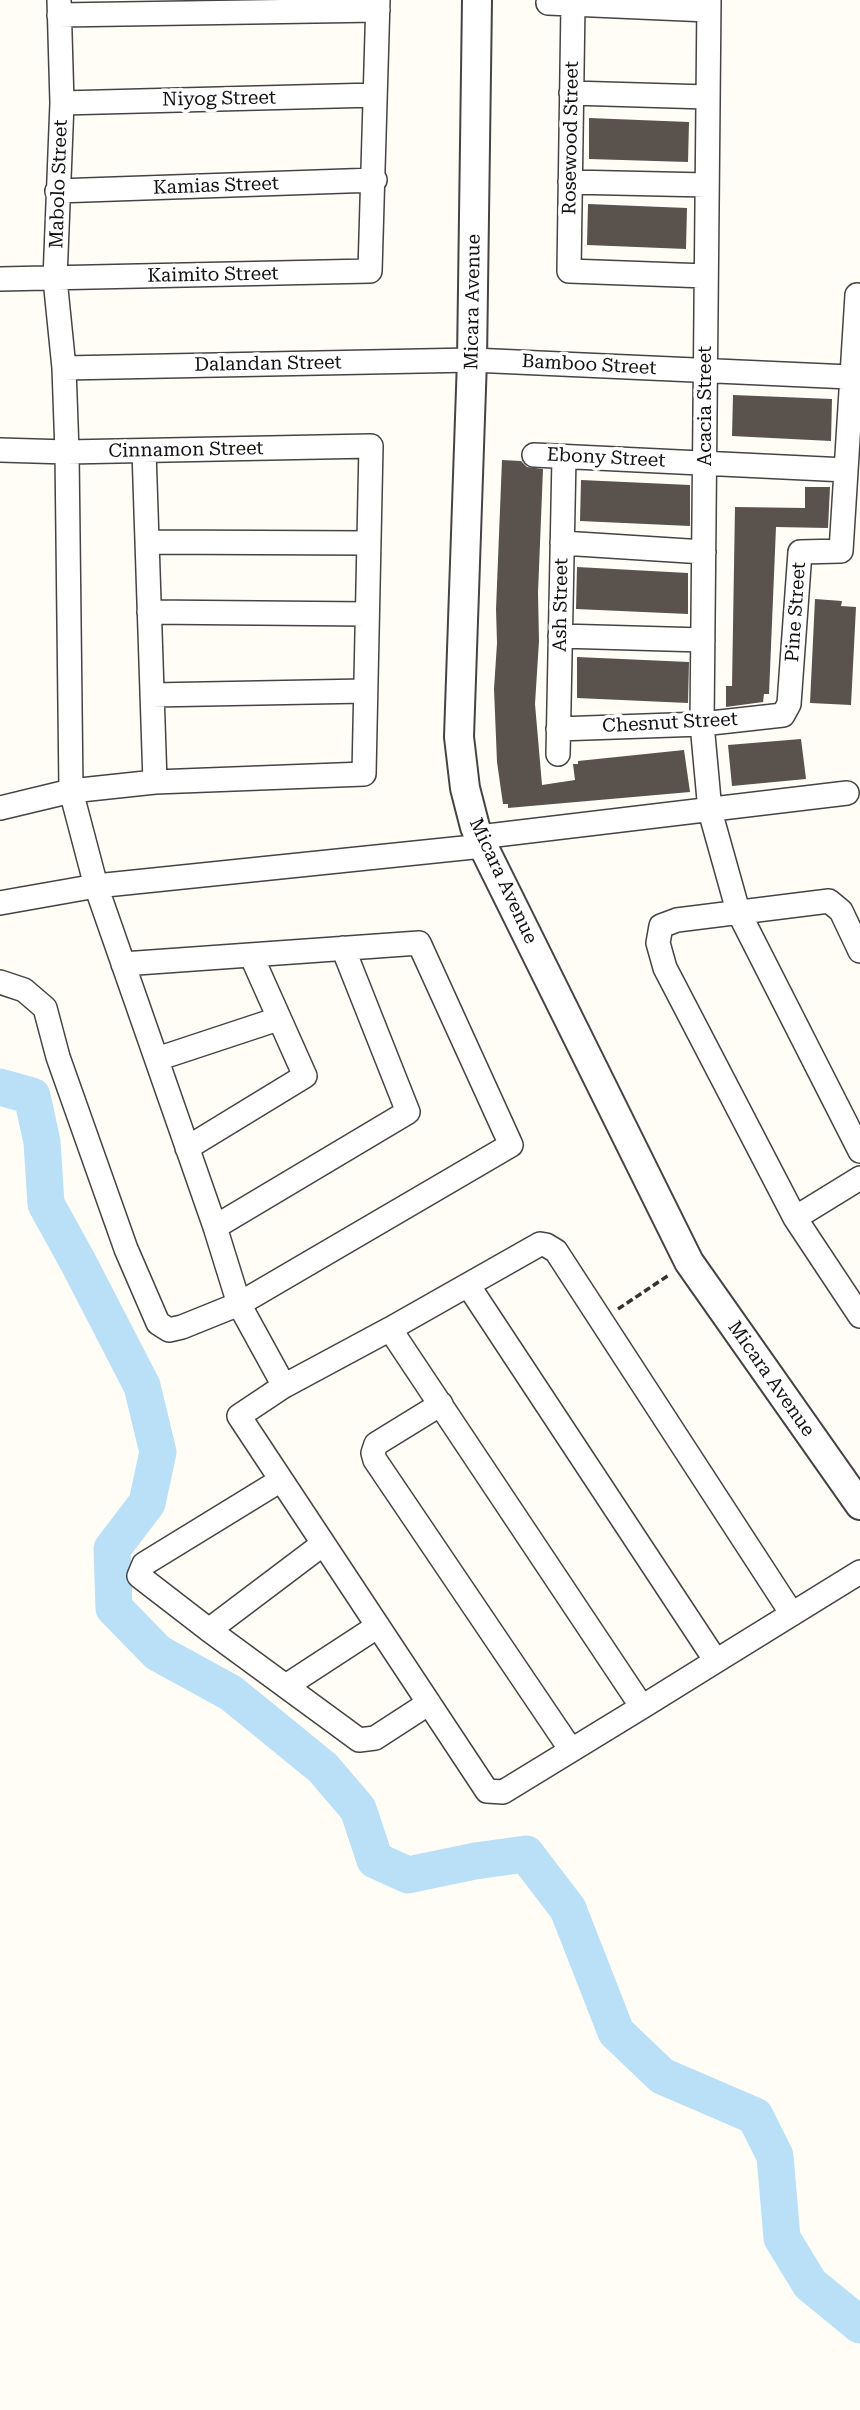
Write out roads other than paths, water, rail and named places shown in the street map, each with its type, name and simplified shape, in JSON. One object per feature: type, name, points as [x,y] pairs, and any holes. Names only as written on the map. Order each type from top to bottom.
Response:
[{"type":"street","name":"Micara Avenue","points":[[477,0],[472,360],[459,737],[465,788],[481,842],[689,1262],[860,1505]]},
{"type":"street","points":[[548,3],[708,5]]},
{"type":"street","name":"Rosewood Street","points":[[573,4],[569,271],[706,276]]},
{"type":"street","points":[[59,7],[378,5],[375,180]]},
{"type":"street","name":"Acacia Street","points":[[708,5],[702,724],[710,811],[738,911],[860,1151]]},
{"type":"street","name":"Mabolo Street","points":[[59,7],[62,103],[55,279],[64,368],[67,452],[71,791],[96,887],[215,1227],[239,1304],[284,1386]]},
{"type":"street","points":[[572,93],[708,97]]},
{"type":"street","name":"Niyog Street","points":[[62,103],[375,95]]},
{"type":"street","name":"Kamias Street","points":[[57,191],[375,180]]},
{"type":"street","name":"Kaimito Street","points":[[0,279],[370,271],[375,180]]},
{"type":"street","points":[[570,183],[707,185]]},
{"type":"street","name":"Pine Street","points":[[783,715],[789,704],[800,552],[841,551],[857,295]]},
{"type":"street","name":"Dalandan Street","points":[[64,368],[472,360]]},
{"type":"street","name":"Bamboo Street","points":[[472,360],[850,377]]},
{"type":"street","name":"Cinnamon Street","points":[[0,450],[67,452],[371,446],[369,543]]},
{"type":"street","points":[[144,451],[155,782]]},
{"type":"street","name":"Ebony Street","points":[[534,455],[846,470]]},
{"type":"street","name":"Ash Street","points":[[558,754],[564,457]]},
{"type":"street","points":[[0,808],[71,791],[155,782],[364,774],[369,543],[147,542]]},
{"type":"street","points":[[562,543],[704,552]]},
{"type":"street","points":[[149,612],[367,614]]},
{"type":"street","points":[[560,636],[704,640]]},
{"type":"street","points":[[152,695],[365,691]]},
{"type":"street","name":"Chesnut Street","points":[[558,729],[702,724],[783,715]]},
{"type":"street","points":[[0,903],[96,887],[481,842],[847,793]]},
{"type":"street","points":[[860,951],[841,911],[829,901],[677,920],[661,926],[658,943],[665,968],[795,1219],[860,1316]]},
{"type":"street","points":[[0,982],[24,990],[45,1007],[58,1057],[126,1249],[158,1323],[169,1330],[239,1304],[510,1144],[419,943],[123,964]]},
{"type":"street","points":[[215,1227],[408,1112],[343,948]]},
{"type":"street","points":[[187,1148],[305,1076],[251,955]]},
{"type":"street","points":[[156,1059],[278,1019]]},
{"type":"street","points":[[795,1219],[860,1178]]},
{"type":"street","points":[[792,1614],[556,1251],[546,1245],[540,1244],[284,1386],[239,1416],[487,1791],[503,1792],[642,1707],[860,1572]]},
{"type":"street","points":[[468,1285],[716,1661]]},
{"type":"street","points":[[390,1329],[642,1707]]},
{"type":"street","points":[[441,1404],[376,1444],[373,1453],[375,1460],[571,1750]]},
{"type":"street","points":[[281,1480],[144,1564],[139,1576],[359,1740],[375,1738],[429,1703]]},
{"type":"street","points":[[209,1630],[323,1544]]},
{"type":"street","points":[[286,1686],[378,1626]]},
{"type":"waterway","points":[[0,1087],[32,1096],[42,1142],[46,1204],[142,1386],[158,1452],[147,1503],[112,1549],[114,1608],[158,1653],[231,1693],[323,1768],[358,1809],[375,1860],[408,1875],[526,1854],[568,1909],[616,2032],[662,2076],[755,2116],[775,2156],[782,2238],[810,2284],[860,2325]]}]
